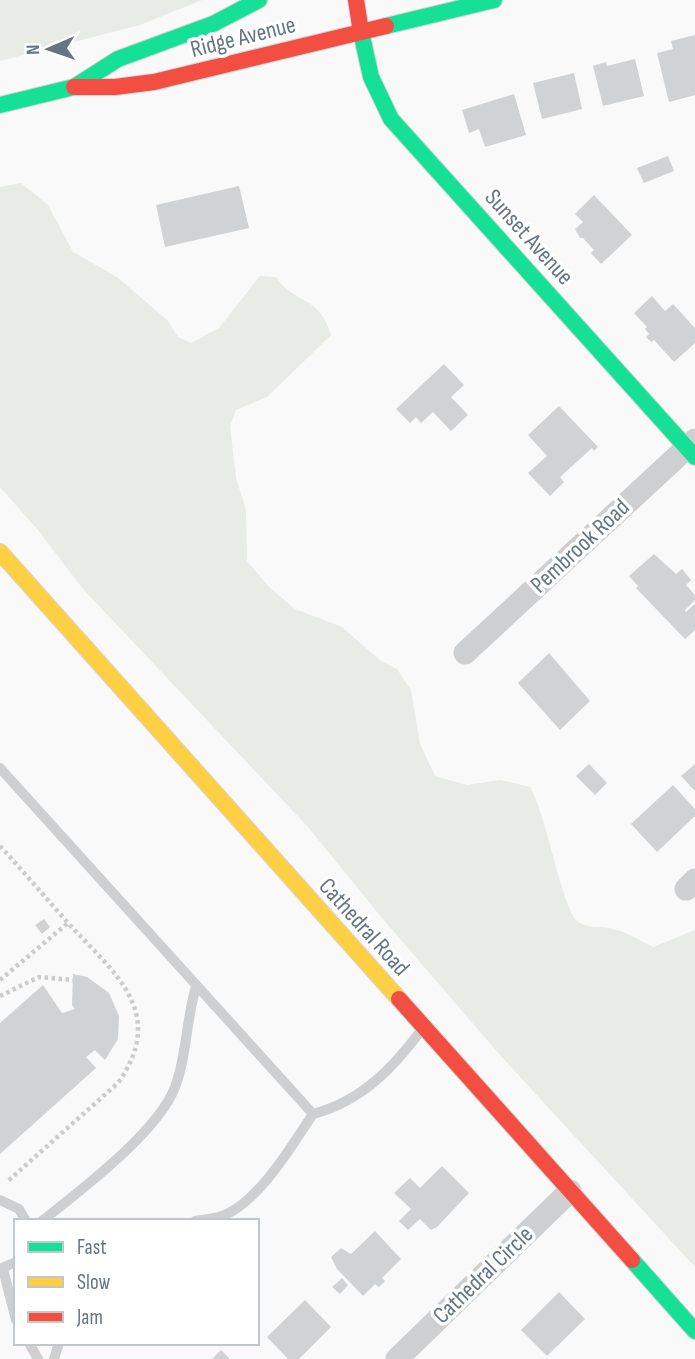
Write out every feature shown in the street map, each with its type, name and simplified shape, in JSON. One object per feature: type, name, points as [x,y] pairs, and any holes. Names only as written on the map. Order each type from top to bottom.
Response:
[{"type":"street","points":[[74,87],[118,59],[213,24],[259,0]]},
{"type":"street","name":"Sunset Avenue","points":[[356,0],[368,73],[376,97],[391,119],[692,449]]},
{"type":"street","name":"Ridge Avenue","points":[[0,105],[74,87],[115,87],[153,82],[494,0]]},
{"type":"street","name":"Pembrook Road","points":[[465,653],[692,449]]},
{"type":"street","name":"Cathedral Road","points":[[0,552],[695,1331]]},
{"type":"street","name":"Cathedral Circle","points":[[397,1359],[570,1191]]},
{"type":"lane","points":[[0,768],[195,987],[313,1114]]},
{"type":"lane","points":[[45,1219],[147,1130],[162,1111],[175,1089],[195,987]]},
{"type":"lane","points":[[204,1219],[230,1213],[248,1198],[276,1168],[313,1114],[345,1102],[369,1088],[388,1071],[424,1028]]},
{"type":"lane","points":[[0,1200],[19,1209],[25,1219]]},
{"type":"lane","points":[[2,1269],[14,1313]]},
{"type":"path","points":[[0,846],[127,988],[137,1016],[136,1050],[118,1083],[9,1181],[0,1181]]},
{"type":"path","points":[[0,980],[68,923]]},
{"type":"path","points":[[0,996],[39,977],[73,980]]},
{"type":"shaded area","points":[[0,0],[202,0],[140,25],[0,61]]},
{"type":"shaded area","points":[[21,183],[48,205],[73,252],[117,277],[168,321],[178,337],[191,343],[219,328],[260,276],[276,277],[291,293],[314,306],[326,322],[331,335],[267,397],[236,410],[230,426],[236,478],[246,510],[247,561],[269,587],[295,609],[342,627],[381,661],[397,669],[411,690],[420,744],[435,776],[467,785],[500,780],[530,787],[566,900],[578,922],[621,931],[653,947],[695,930],[695,1267],[500,1055],[308,827],[83,589],[38,530],[0,487],[0,187]]},
{"type":"building","points":[[695,35],[695,95],[669,102],[657,53],[673,49],[671,41]]},
{"type":"building","points":[[635,59],[644,96],[603,106],[593,66],[606,62],[607,66]]},
{"type":"building","points":[[574,73],[582,109],[542,119],[533,83]]},
{"type":"building","points":[[514,94],[526,135],[485,147],[479,129],[469,133],[462,110]]},
{"type":"building","points":[[668,156],[674,171],[644,183],[637,168]]},
{"type":"building","points":[[239,186],[249,228],[165,247],[156,205]]},
{"type":"building","points":[[594,195],[632,235],[601,264],[591,253],[594,250],[580,238],[575,229],[583,222],[575,214]]},
{"type":"building","points":[[652,296],[665,311],[673,304],[695,328],[695,343],[674,362],[654,340],[651,342],[646,337],[649,334],[645,329],[647,327],[634,313]]},
{"type":"building","points":[[444,364],[464,385],[451,397],[468,415],[451,431],[433,412],[421,423],[416,417],[410,423],[396,409]]},
{"type":"building","points":[[559,406],[598,447],[594,451],[592,448],[560,477],[564,482],[550,496],[528,473],[547,456],[528,435]]},
{"type":"building","points":[[654,554],[676,574],[682,569],[691,580],[686,585],[695,595],[695,600],[685,610],[686,612],[695,604],[695,630],[685,639],[636,588],[638,586],[629,576]]},
{"type":"building","points":[[549,653],[590,701],[560,730],[518,683]]},
{"type":"building","points":[[589,764],[607,783],[595,795],[576,776]]},
{"type":"building","points":[[695,764],[695,791],[681,776]]},
{"type":"building","points":[[673,785],[695,809],[695,816],[657,852],[631,824]]},
{"type":"building","points":[[44,919],[50,927],[42,934],[35,925]]},
{"type":"building","points":[[73,974],[87,977],[109,993],[119,1016],[118,1039],[105,1060],[95,1050],[86,1057],[96,1068],[0,1154],[0,1023],[43,985],[62,1013],[75,1009],[72,1005]]},
{"type":"building","points":[[442,1166],[469,1193],[437,1227],[431,1230],[420,1219],[408,1230],[399,1221],[411,1209],[394,1193],[410,1178],[420,1188]]},
{"type":"building","points":[[375,1231],[401,1259],[382,1278],[385,1281],[379,1287],[375,1284],[363,1296],[337,1269],[331,1257],[341,1248],[351,1254]]},
{"type":"building","points":[[342,1278],[348,1285],[340,1294],[332,1287]]},
{"type":"building","points":[[559,1292],[585,1319],[547,1356],[521,1330]]},
{"type":"building","points":[[305,1300],[331,1327],[299,1359],[288,1359],[267,1337]]},
{"type":"building","points":[[221,1350],[230,1359],[212,1359]]},
{"type":"traffic: fast","points":[[0,105],[74,87],[118,59],[213,24],[259,0]]},
{"type":"traffic: fast","points":[[386,26],[494,0]]},
{"type":"traffic: fast","points":[[361,32],[371,77],[391,119],[695,457]]},
{"type":"traffic: fast","points":[[632,1260],[695,1331]]},
{"type":"traffic: slow","points":[[0,552],[399,999]]},
{"type":"traffic: jam","points":[[356,0],[361,32]]},
{"type":"traffic: jam","points":[[74,87],[115,87],[154,82],[386,26]]},
{"type":"traffic: jam","points":[[399,999],[632,1260]]}]
